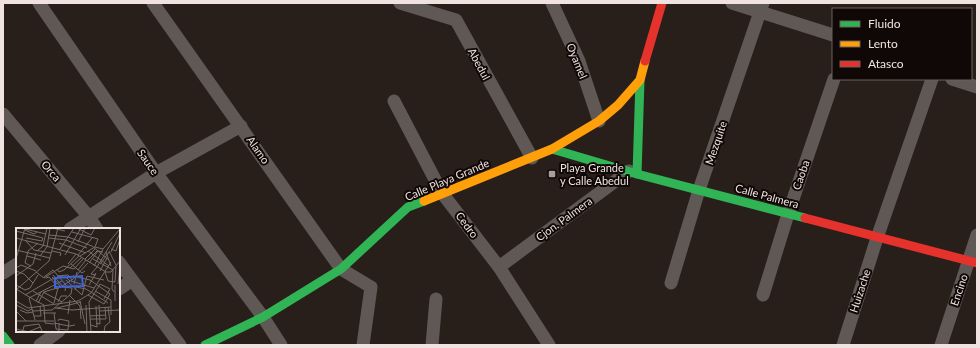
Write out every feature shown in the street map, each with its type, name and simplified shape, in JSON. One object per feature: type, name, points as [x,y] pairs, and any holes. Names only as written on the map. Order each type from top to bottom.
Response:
[{"type":"street","name":"Sauce","points":[[39,3],[156,173],[263,318],[281,345]]},
{"type":"street","name":"Alamo","points":[[153,3],[341,269],[371,287],[363,345]]},
{"type":"street","name":"Abedul","points":[[400,3],[456,20],[532,158]]},
{"type":"street","name":"Oyamel","points":[[552,3],[579,61],[599,121]]},
{"type":"street","name":"Calle Playa Grande","points":[[633,172],[640,80],[662,3]]},
{"type":"street","points":[[732,3],[762,7],[832,35]]},
{"type":"street","name":"Mezquite","points":[[671,283],[700,190],[762,7]]},
{"type":"street","name":"Calle Playa Grande","points":[[205,345],[263,318],[341,269],[408,207],[552,149],[599,121],[618,105],[640,80]]},
{"type":"street","name":"Caoba","points":[[763,295],[788,214],[834,80]]},
{"type":"street","name":"Huizache","points":[[842,345],[932,80]]},
{"type":"street","points":[[955,80],[977,87]]},
{"type":"street","name":"Cedro","points":[[394,101],[442,193],[499,267],[548,345]]},
{"type":"street","name":"Orca","points":[[3,114],[89,217],[96,228]]},
{"type":"street","points":[[72,228],[156,173],[241,126]]},
{"type":"street","name":"Calle Palmera","points":[[552,149],[877,238],[973,262]]},
{"type":"street","name":"Cjon. Palmera","points":[[499,267],[633,172]]},
{"type":"street","name":"Encino","points":[[941,345],[973,262],[977,236]]},
{"type":"street","points":[[120,263],[180,345]]},
{"type":"street","points":[[120,288],[132,281]]},
{"type":"street","points":[[432,345],[436,299]]},
{"type":"street","points":[[40,345],[58,332]]},
{"type":"street","points":[[3,336],[10,345]]},
{"type":"traffic: fast","points":[[637,174],[640,80]]},
{"type":"traffic: fast","points":[[552,149],[637,174],[805,218]]},
{"type":"traffic: fast","points":[[205,345],[263,317],[341,269],[408,207],[424,201]]},
{"type":"traffic: fast","points":[[3,336],[10,345]]},
{"type":"traffic: slow","points":[[424,201],[552,149],[599,121],[618,105],[640,80],[645,61]]},
{"type":"traffic: jam","points":[[645,61],[662,3]]},
{"type":"traffic: jam","points":[[805,218],[977,263]]},
{"type":"place","name":"Playa Grande y Calle Abedul","points":[[552,174]]}]
